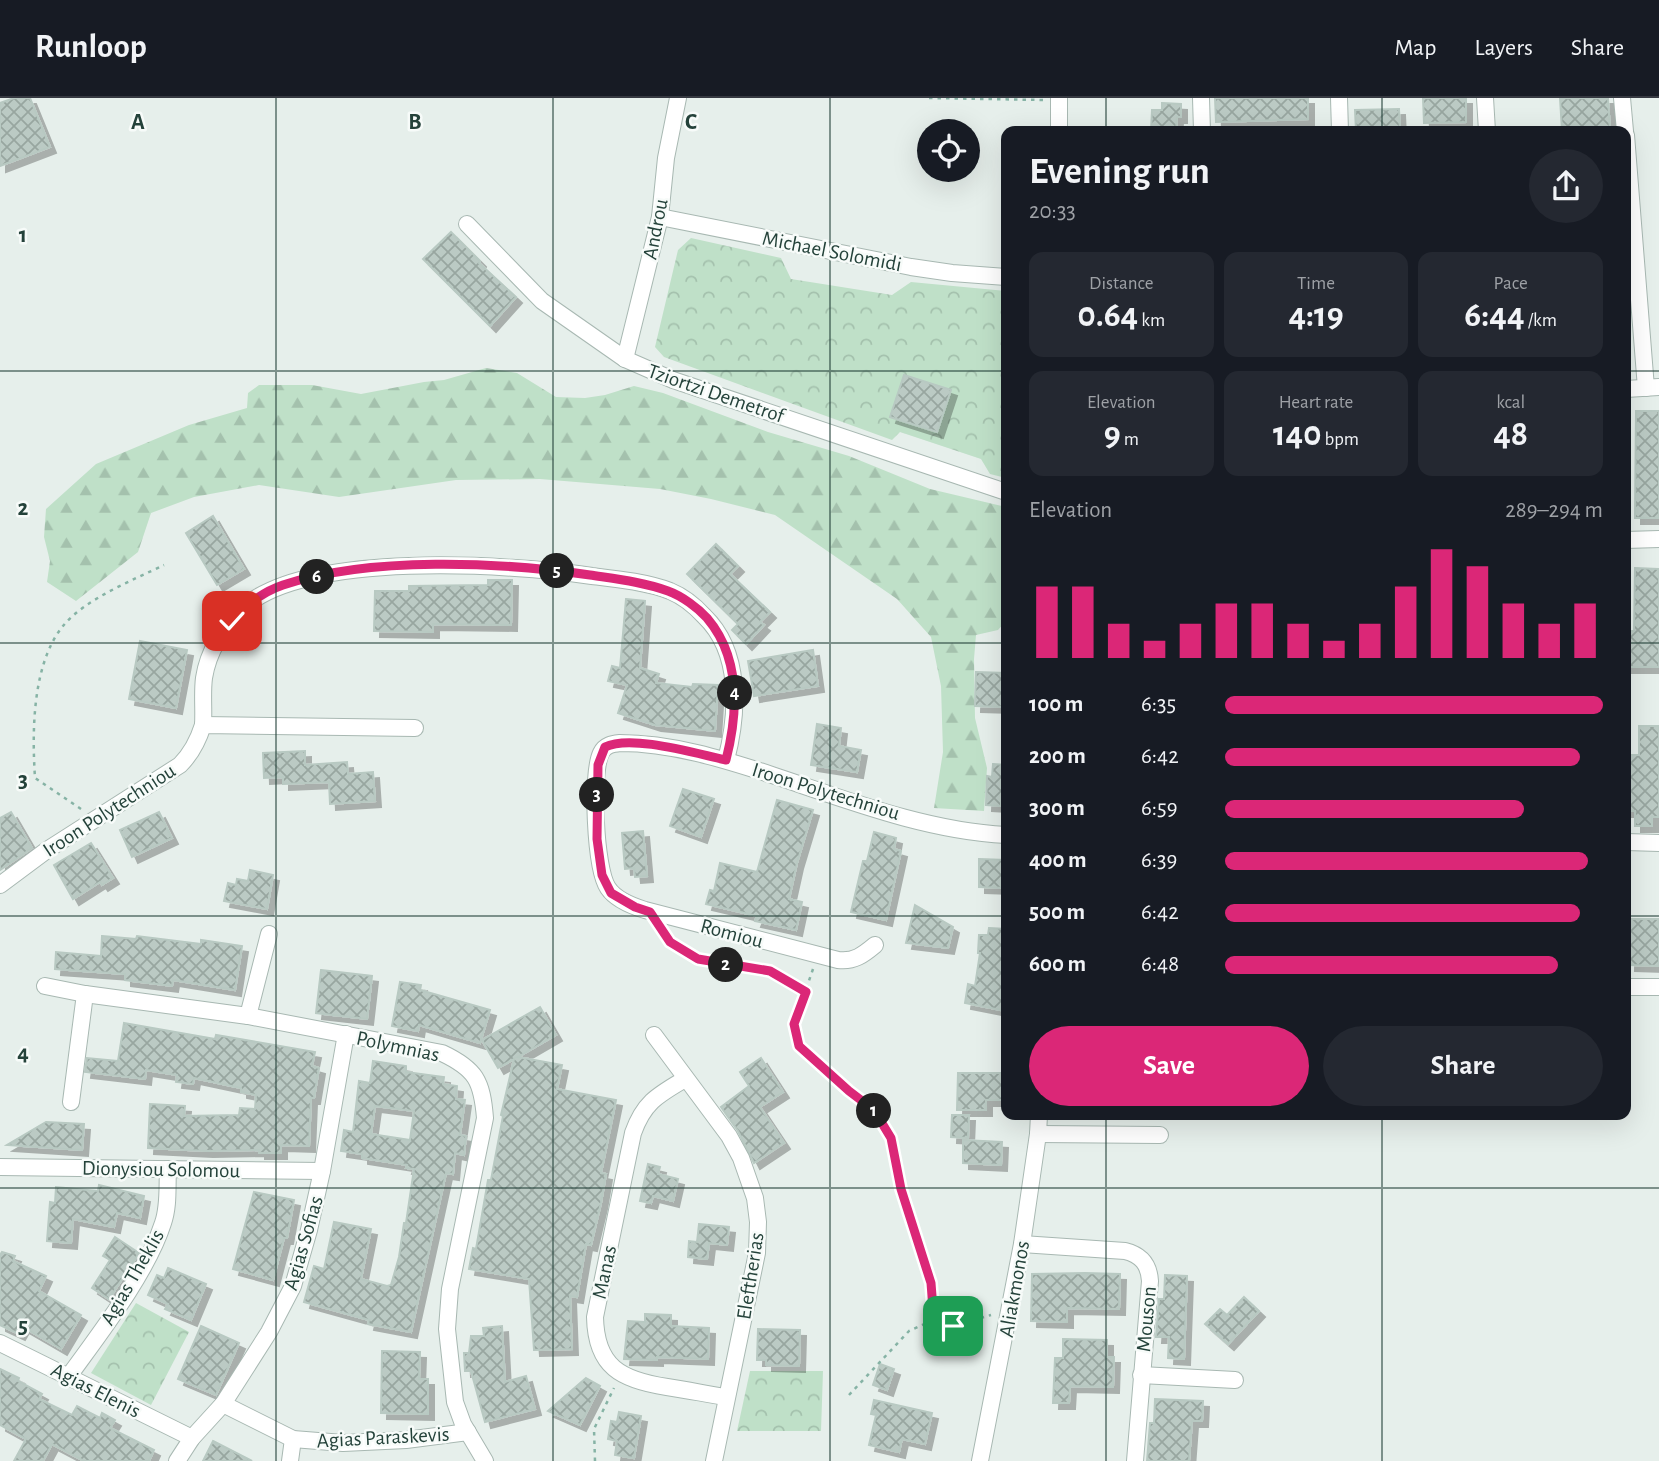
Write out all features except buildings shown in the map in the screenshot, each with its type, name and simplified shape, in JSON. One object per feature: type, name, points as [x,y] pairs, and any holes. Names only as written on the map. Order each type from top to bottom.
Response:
[{"type":"street","name":"Androu","points":[[625,359],[660,218],[666,158],[677,98]]},
{"type":"street","points":[[1201,98],[1202,126]]},
{"type":"street","points":[[1339,98],[1340,126]]},
{"type":"street","points":[[1485,98],[1487,126]]},
{"type":"street","points":[[1622,98],[1625,126]]},
{"type":"street","points":[[1059,99],[1059,126]]},
{"type":"street","name":"Michael Solomidi","points":[[660,218],[911,267],[1001,277]]},
{"type":"street","name":"Tziortzi Demetrof","points":[[467,224],[542,301],[625,359],[673,380],[1001,490]]},
{"type":"street","points":[[1631,244],[1652,388],[1631,389]]},
{"type":"street","points":[[1631,540],[1659,540]]},
{"type":"street","points":[[415,728],[203,725],[204,680],[214,647],[243,608],[269,590],[308,578],[366,569],[499,566],[567,572],[646,585],[671,592],[706,617],[725,649],[734,688],[735,721],[726,760]]},
{"type":"street","name":"Iroon Polytechniou","points":[[0,886],[47,850],[180,765],[194,748],[203,725]]},
{"type":"street","name":"Iroon Polytechniou","points":[[605,747],[634,743],[726,760],[844,799],[912,818],[1001,834]]},
{"type":"street","name":"Romiou","points":[[605,747],[598,765],[597,839],[602,875],[616,897],[650,912],[818,956],[850,961],[875,945]]},
{"type":"street","points":[[1631,842],[1659,843]]},
{"type":"street","points":[[248,1016],[269,934]]},
{"type":"street","name":"Polymnias","points":[[45,986],[248,1016],[442,1054],[462,1063],[478,1078],[484,1095],[484,1131],[450,1289],[447,1329],[456,1402],[468,1432],[485,1461]]},
{"type":"street","points":[[1631,987],[1659,987]]},
{"type":"street","points":[[71,1102],[85,994]]},
{"type":"street","name":"Agias Sofias","points":[[177,1461],[192,1438],[223,1404],[269,1332],[293,1286],[322,1171],[346,1034]]},
{"type":"street","name":"Eleftherias","points":[[654,1035],[729,1136],[741,1158],[755,1198],[758,1222],[757,1253],[714,1461]]},
{"type":"street","name":"Manas","points":[[621,1374],[608,1362],[599,1348],[595,1317],[633,1133],[645,1106],[685,1079]]},
{"type":"street","name":"Aliakmonos","points":[[980,1461],[1022,1244],[1039,1120]]},
{"type":"street","points":[[1038,1134],[1160,1135]]},
{"type":"street","name":"Dionysiou Solomou","points":[[0,1167],[322,1171]]},
{"type":"street","name":"Agias Theklis","points":[[69,1376],[114,1312],[157,1239],[167,1206],[168,1169]]},
{"type":"street","name":"Mouson","points":[[1022,1244],[1125,1251],[1136,1254],[1150,1271],[1135,1461]]},
{"type":"street","name":"Agias Elenis","points":[[0,1343],[192,1438]]},
{"type":"street","points":[[621,1374],[651,1385],[726,1397]]},
{"type":"street","points":[[1141,1375],[1235,1380]]},
{"type":"street","name":"Agias Paraskevis","points":[[223,1404],[293,1439],[356,1442],[406,1440],[468,1432]]},
{"type":"street","points":[[290,1461],[293,1439]]},
{"type":"path","points":[[929,98],[1059,99]]},
{"type":"path","points":[[95,819],[35,778],[33,743],[37,691],[48,653],[63,626],[86,607],[164,565]]},
{"type":"path","points":[[650,912],[670,942],[698,959],[770,971],[806,992]]},
{"type":"path","points":[[818,956],[794,1024],[799,1046],[874,1110],[891,1138],[901,1189],[931,1283],[932,1320]]},
{"type":"path","points":[[849,1395],[909,1331],[932,1320],[953,1326],[1010,1308]]},
{"type":"path","points":[[595,1461],[594,1429],[621,1374]]},
{"type":"green space","points":[[691,238],[781,258],[791,279],[892,295],[911,282],[1001,291],[1001,477],[990,474],[981,459],[900,432],[892,440],[664,357],[655,347],[678,250]]},
{"type":"green space","points":[[486,368],[517,373],[556,397],[585,398],[634,386],[663,393],[768,432],[849,456],[930,489],[1001,506],[1001,627],[998,630],[976,635],[974,659],[975,718],[987,768],[984,811],[934,808],[943,752],[941,686],[931,637],[897,599],[775,515],[711,499],[660,489],[540,479],[456,480],[339,497],[259,485],[194,497],[151,513],[138,552],[76,601],[47,582],[50,561],[44,537],[46,509],[96,464],[189,425],[247,408],[248,393],[259,385],[312,385],[361,394],[444,380]]},
{"type":"green space","points":[[136,1303],[189,1332],[151,1405],[91,1373]]},
{"type":"green space","points":[[750,1371],[823,1371],[821,1431],[737,1431]]},
{"type":"route","points":[[232,621],[243,608],[269,590],[308,578],[366,569],[451,565],[532,568],[646,585],[671,592],[706,617],[725,649],[732,672],[735,721],[726,760],[634,743],[610,744],[605,747],[598,765],[596,810],[599,859],[604,882],[616,897],[650,912],[670,942],[698,959],[770,971],[806,992],[794,1024],[799,1046],[874,1110],[891,1138],[901,1189],[931,1283],[932,1320],[953,1326]]}]
